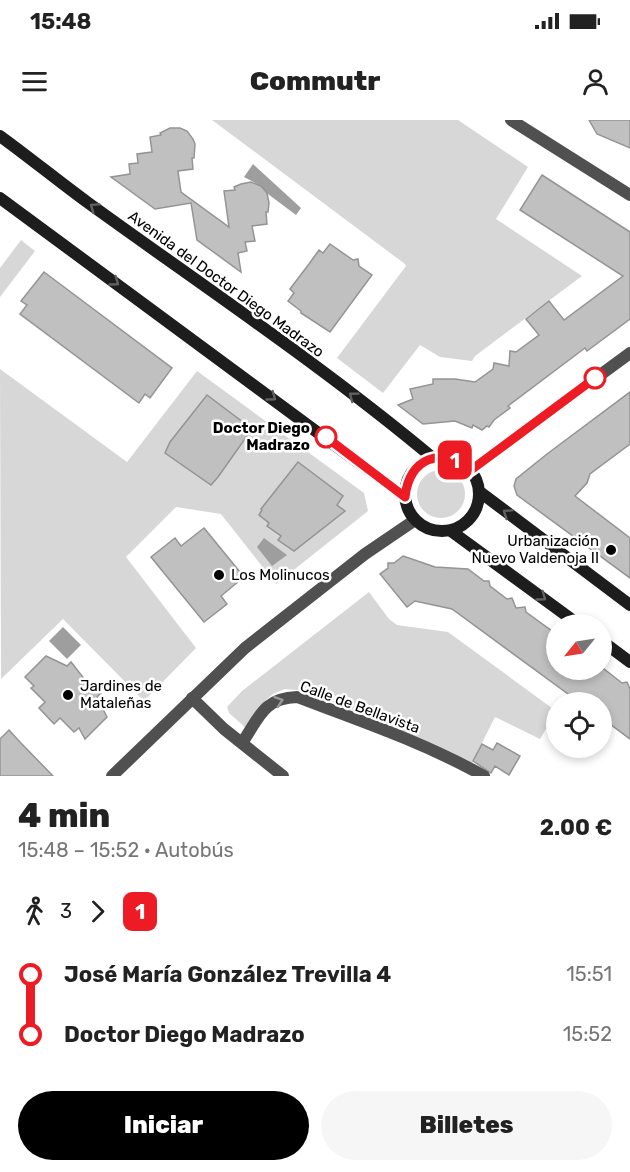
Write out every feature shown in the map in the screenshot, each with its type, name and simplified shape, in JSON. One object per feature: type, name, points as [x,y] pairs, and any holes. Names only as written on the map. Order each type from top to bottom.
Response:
[{"type":"main road","name":"Avenida del Doctor Diego Madrazo","points":[[0,135],[84,200],[250,318],[434,458]]},
{"type":"main road","points":[[0,198],[405,497]]},
{"type":"main road","points":[[447,457],[471,470],[477,479],[480,492],[476,511],[461,527],[451,531],[432,530],[423,526],[410,513],[405,497],[406,484],[412,472],[422,463],[434,458],[447,457]]},
{"type":"main road","points":[[480,492],[630,605]]},
{"type":"main road","points":[[451,531],[564,614]]},
{"type":"main road","points":[[612,648],[630,662]]},
{"type":"street","points":[[511,120],[630,195]]},
{"type":"street","points":[[471,470],[630,353]]},
{"type":"street","points":[[112,776],[245,648],[365,554],[416,520]]},
{"type":"street","name":"Calle de Bellavista","points":[[242,743],[268,705],[281,698],[297,697],[392,732],[484,776]]},
{"type":"street","points":[[192,698],[205,713],[283,776]]},
{"type":"shaded area","points":[[212,120],[458,120],[528,167],[496,219],[582,276],[475,356],[472,361],[440,357],[420,345],[383,393],[337,358],[406,266],[405,264]]},
{"type":"shaded area","points":[[253,164],[301,208],[296,215],[261,186],[244,177]]},
{"type":"shaded area","points":[[21,240],[35,251],[0,297],[0,268]]},
{"type":"shaded area","points":[[0,369],[127,462],[197,371],[364,493],[368,511],[276,584],[221,514],[176,507],[126,557],[196,648],[144,701],[63,619],[1,679]]},
{"type":"shaded area","points":[[436,470],[446,470],[461,480],[465,494],[461,508],[455,514],[446,518],[436,518],[421,508],[417,499],[417,489],[427,474]]},
{"type":"shaded area","points":[[264,538],[287,555],[272,566],[257,547]]},
{"type":"shaded area","points":[[369,592],[389,619],[397,625],[448,632],[546,704],[546,729],[540,739],[495,717],[472,763],[307,691],[285,689],[273,694],[265,701],[246,728],[229,713],[227,707],[242,691]]},
{"type":"shaded area","points":[[63,627],[81,645],[67,659],[49,641]]},
{"type":"building","points":[[589,120],[630,120],[630,148],[597,134]]},
{"type":"building","points":[[170,128],[187,131],[195,144],[194,158],[192,158],[193,169],[178,171],[181,192],[229,227],[224,191],[235,190],[234,187],[251,182],[261,186],[267,193],[269,203],[268,212],[266,212],[267,224],[252,226],[255,241],[245,242],[247,251],[238,253],[241,272],[197,240],[191,203],[155,209],[111,177],[130,174],[129,164],[138,163],[137,154],[152,152],[150,137],[161,135],[160,133]]},
{"type":"building","points":[[542,175],[630,232],[630,319],[587,351],[585,348],[508,406],[510,408],[494,420],[489,427],[482,430],[473,425],[472,428],[455,421],[423,424],[398,405],[413,399],[410,389],[433,384],[433,379],[475,382],[493,369],[494,363],[509,366],[510,351],[516,352],[539,335],[526,319],[549,301],[564,320],[623,276],[520,210]]},
{"type":"building","points":[[330,244],[353,260],[358,259],[359,266],[372,275],[330,332],[301,313],[288,301],[294,293],[290,289],[319,250],[323,253]]},
{"type":"building","points":[[44,272],[172,368],[150,398],[145,394],[139,403],[20,314],[27,305],[21,301]]},
{"type":"building","points":[[630,392],[630,444],[590,474],[587,483],[575,496],[630,538],[630,578],[517,495],[514,486],[516,479]]},
{"type":"building","points":[[207,395],[252,429],[211,485],[165,453],[170,442]]},
{"type":"building","points":[[298,462],[343,496],[337,505],[345,511],[294,551],[278,540],[281,536],[267,526],[269,523],[259,515],[261,509]]},
{"type":"building","name":"Los Molinucos","points":[[204,528],[244,577],[221,596],[227,604],[204,622],[151,557],[175,538],[181,546]]},
{"type":"building","points":[[403,556],[435,567],[468,569],[484,581],[489,581],[490,586],[507,599],[512,598],[516,608],[525,607],[526,612],[546,627],[546,678],[452,609],[415,601],[407,607],[380,574],[388,568],[388,563],[394,563]]},
{"type":"building","name":"Jardines de Mataleñas","points":[[46,656],[67,666],[71,662],[85,680],[101,693],[97,697],[107,717],[85,739],[79,728],[74,732],[60,718],[54,724],[39,708],[45,702],[31,688],[34,686],[25,677]]},
{"type":"building","points":[[612,675],[622,683],[627,682],[630,689],[630,739],[612,726],[612,692],[565,692],[549,680],[612,680]]},
{"type":"building","points":[[9,730],[53,776],[0,776],[0,739]]},
{"type":"building","points":[[497,743],[520,756],[509,775],[495,766],[491,773],[473,761],[482,744],[493,750]]},
{"type":"bus line","name":"1","points":[[326,437],[405,497],[406,484],[412,472],[422,463],[434,458],[447,457],[471,470],[595,378]]},
{"type":"place","name":"Doctor Diego Madrazo","points":[[326,437]]},
{"type":"place","name":"Urbanización Nuevo Valdenoja II","points":[[611,550]]},
{"type":"place","name":"Los Molinucos","points":[[219,575]]},
{"type":"place","name":"Jardines de Mataleñas","points":[[68,695]]}]
